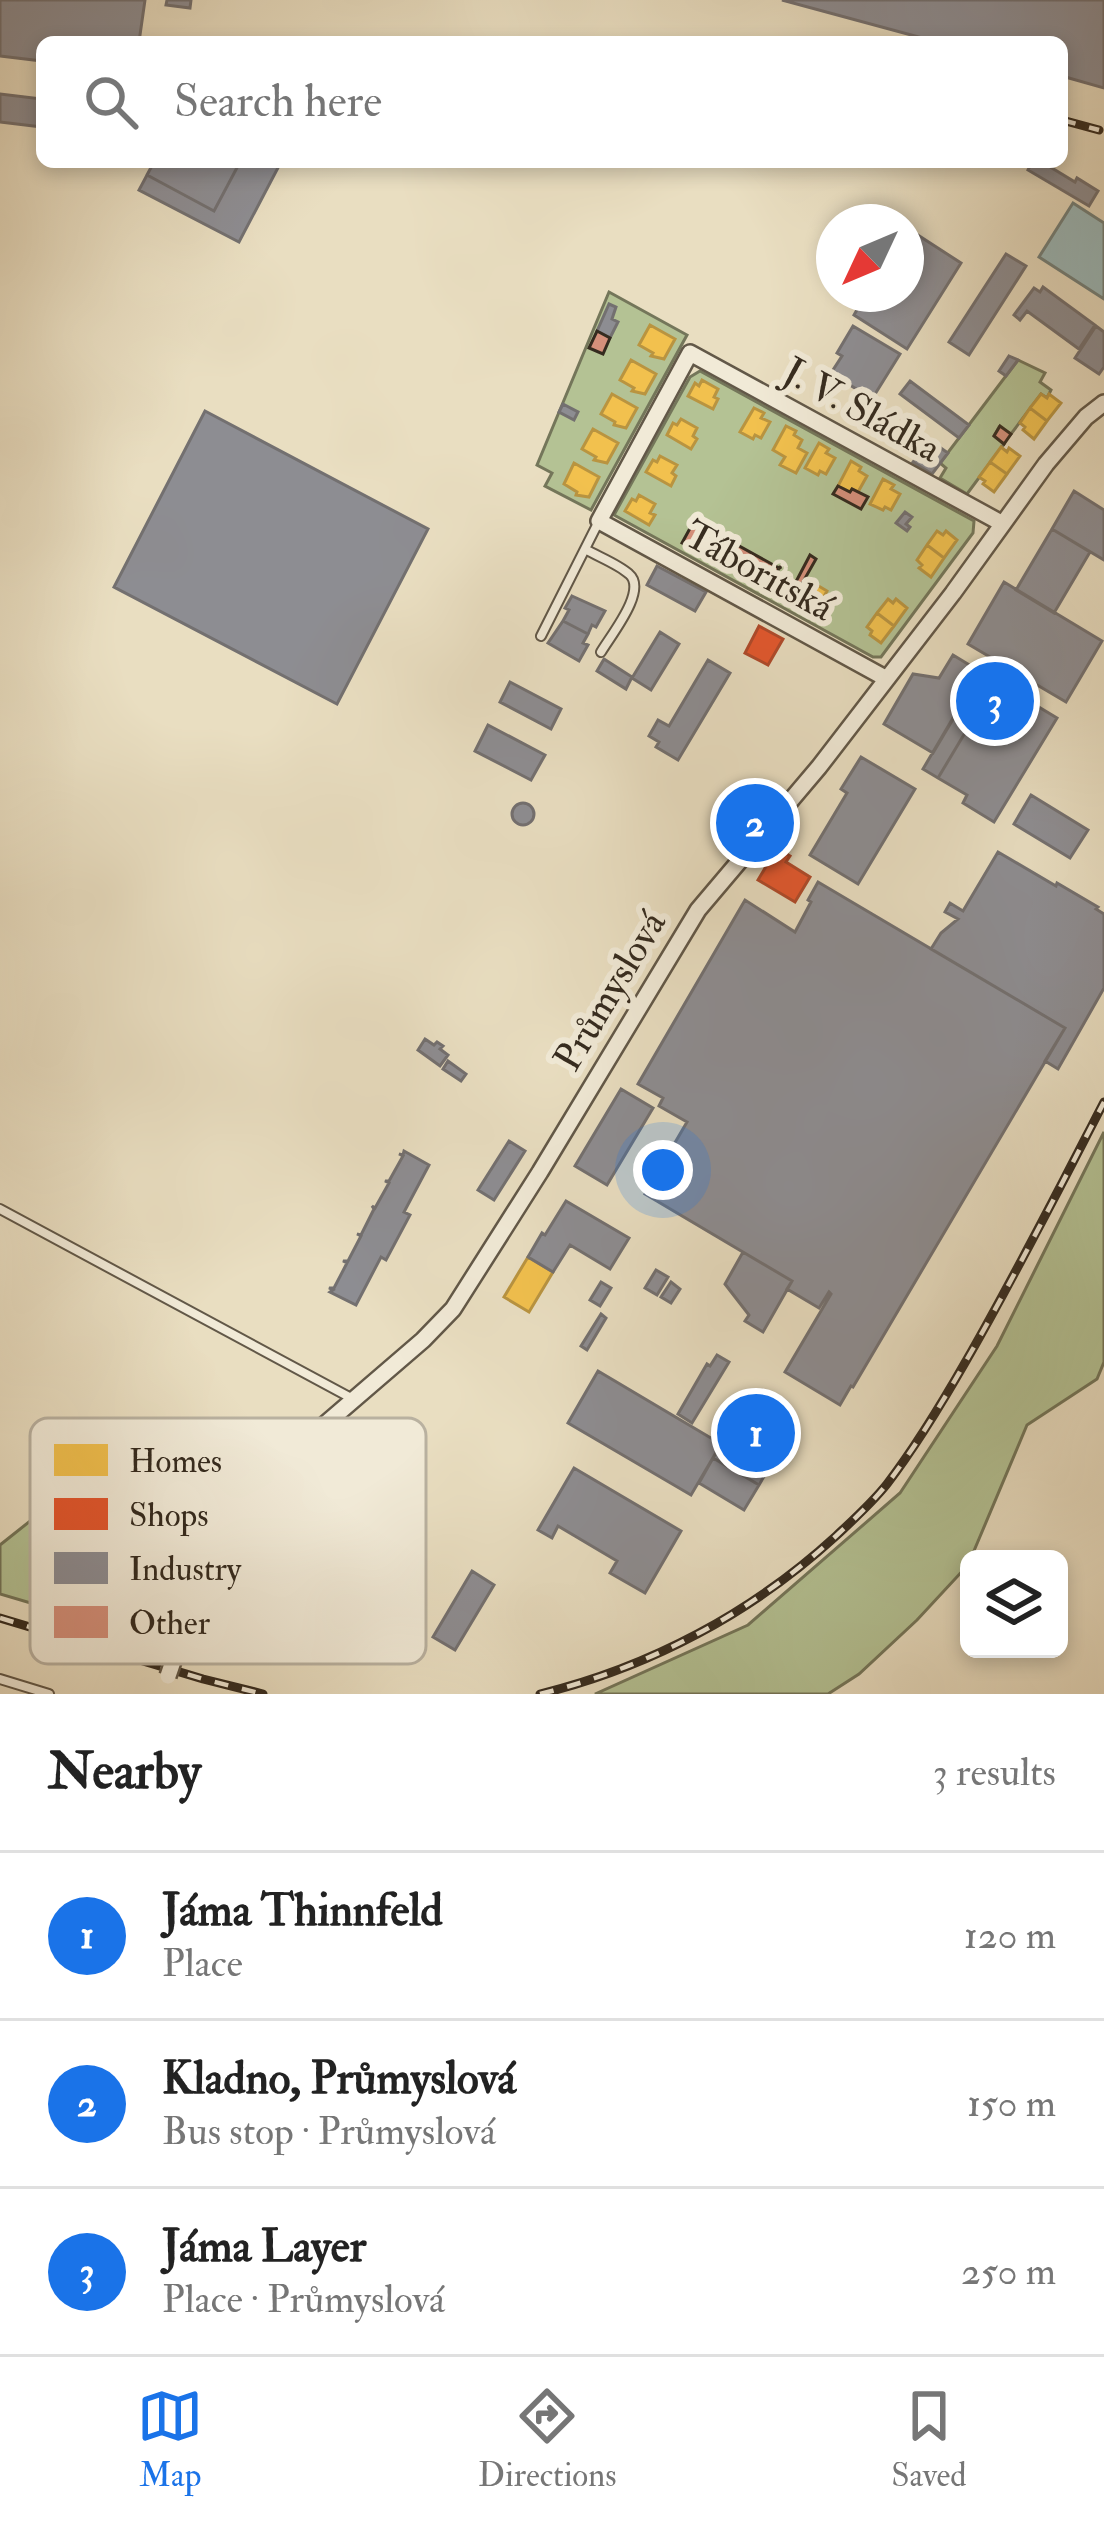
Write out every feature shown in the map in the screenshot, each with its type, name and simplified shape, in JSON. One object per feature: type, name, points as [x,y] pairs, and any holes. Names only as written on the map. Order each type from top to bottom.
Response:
[{"type":"street","name":"J. V. Sládka","points":[[599,521],[690,353],[1003,524]]},
{"type":"street","name":"Průmyslová","points":[[332,1418],[453,1309],[698,910],[819,767],[1079,424],[1104,403]]},
{"type":"street","name":"Táboritská","points":[[599,521],[887,679]]},
{"type":"lane","points":[[542,636],[599,521]]},
{"type":"lane","points":[[585,549],[632,575],[637,585],[601,652]]},
{"type":"lane","points":[[0,1209],[353,1399]]},
{"type":"lane","points":[[0,1679],[49,1694]]},
{"type":"green space","points":[[609,292],[687,335],[591,510],[545,486],[552,473],[537,465]]},
{"type":"green space","points":[[1018,360],[1045,373],[1040,382],[1051,390],[1047,398],[1041,394],[1011,434],[999,427],[994,436],[1004,444],[967,494],[940,478],[946,468],[940,463]]},
{"type":"green space","points":[[700,371],[974,521],[973,533],[881,657],[873,657],[614,515],[690,377]]},
{"type":"green space","points":[[1104,1132],[1104,1362],[1097,1379],[1027,1425],[974,1550],[960,1550],[960,1574],[859,1674],[828,1694],[595,1694],[748,1625],[900,1493],[997,1346]]},
{"type":"green space","points":[[30,1521],[30,1603],[0,1594],[0,1545]]},
{"type":"water","points":[[1073,203],[1104,223],[1104,299],[1039,257]]},
{"type":"building: Homes","points":[[650,325],[675,339],[664,359],[651,356],[639,345]]},
{"type":"building: Homes","points":[[631,360],[656,374],[645,394],[632,391],[620,380]]},
{"type":"building: Homes","points":[[702,380],[718,389],[713,409],[688,396]]},
{"type":"building: Homes","points":[[612,394],[637,408],[626,428],[601,414]]},
{"type":"building: Homes","points":[[1041,394],[1061,403],[1047,421],[1030,408]]},
{"type":"building: Homes","points":[[754,408],[770,422],[761,438],[755,435],[753,439],[740,432]]},
{"type":"building: Homes","points":[[1030,408],[1047,421],[1034,439],[1020,423]]},
{"type":"building: Homes","points":[[681,419],[697,428],[691,449],[667,435]]},
{"type":"building: Homes","points":[[786,426],[796,431],[794,435],[802,440],[798,448],[807,453],[796,473],[780,465],[785,457],[773,450]]},
{"type":"building: Homes","points":[[593,429],[618,443],[607,463],[594,460],[582,449]]},
{"type":"building: Homes","points":[[819,443],[835,458],[826,474],[820,471],[818,475],[805,468]]},
{"type":"building: Homes","points":[[1001,447],[1020,456],[1007,474],[990,462]]},
{"type":"building: Homes","points":[[660,456],[677,465],[671,486],[646,472]]},
{"type":"building: Homes","points":[[851,461],[867,476],[858,492],[838,486]]},
{"type":"building: Homes","points":[[990,462],[1007,474],[994,492],[979,477]]},
{"type":"building: Homes","points":[[574,463],[599,477],[589,497],[576,495],[564,484]]},
{"type":"building: Homes","points":[[883,479],[900,494],[891,510],[870,504]]},
{"type":"building: Homes","points":[[639,495],[655,504],[649,525],[625,511]]},
{"type":"building: Homes","points":[[937,531],[943,535],[946,531],[957,540],[944,558],[927,545]]},
{"type":"building: Homes","points":[[927,545],[944,558],[931,577],[917,560]]},
{"type":"building: Homes","points":[[806,585],[827,591],[814,615],[795,605]]},
{"type":"building: Homes","points":[[888,599],[907,608],[894,626],[877,613]]},
{"type":"building: Homes","points":[[877,613],[894,626],[881,643],[867,627]]},
{"type":"building: Homes","points":[[528,1257],[553,1272],[529,1312],[504,1297]]},
{"type":"building: Shops","points":[[759,626],[783,639],[768,665],[745,653]]},
{"type":"building: Shops","points":[[777,848],[790,856],[786,862],[810,877],[795,902],[758,880]]},
{"type":"building: Industry","points":[[0,0],[145,0],[140,36],[36,36],[36,60],[0,56]]},
{"type":"building: Industry","points":[[167,0],[191,0],[190,8],[166,5]]},
{"type":"building: Industry","points":[[782,0],[1104,0],[1104,88],[1068,78],[1068,36],[915,36]]},
{"type":"building: Industry","points":[[0,94],[36,98],[36,126],[0,122]]},
{"type":"building: Industry","points":[[151,168],[237,168],[214,211],[147,175]]},
{"type":"building: Industry","points":[[237,168],[278,168],[239,242],[139,190],[147,175],[214,211]]},
{"type":"building: Industry","points":[[1052,168],[1098,191],[1089,206],[1028,170]]},
{"type":"building: Industry","points":[[924,239],[961,263],[907,349],[854,315],[924,312]]},
{"type":"building: Industry","points":[[1006,254],[1026,266],[969,355],[949,342]]},
{"type":"building: Industry","points":[[1043,287],[1095,325],[1079,349],[1027,311],[1020,320],[1014,315],[1034,288],[1040,292]]},
{"type":"building: Industry","points":[[609,304],[616,307],[612,319],[618,322],[610,338],[597,331]]},
{"type":"building: Industry","points":[[853,326],[900,354],[872,399],[831,373]]},
{"type":"building: Industry","points":[[1096,326],[1104,332],[1104,367],[1099,374],[1075,358]]},
{"type":"building: Industry","points":[[1009,356],[1018,360],[1006,376],[999,371]]},
{"type":"building: Industry","points":[[910,381],[969,425],[959,438],[900,394]]},
{"type":"building: Industry","points":[[563,404],[578,412],[574,420],[559,412]]},
{"type":"building: Industry","points":[[205,411],[428,529],[337,704],[114,587]]},
{"type":"building: Industry","points":[[938,446],[948,453],[932,474],[913,462],[922,450],[930,456]]},
{"type":"building: Industry","points":[[1074,491],[1104,510],[1104,560],[1052,529]]},
{"type":"building: Industry","points":[[905,512],[912,517],[907,531],[896,523]]},
{"type":"building: Industry","points":[[1052,529],[1090,552],[1054,613],[1016,590]]},
{"type":"building: Industry","points":[[657,566],[706,592],[695,611],[647,585]]},
{"type":"building: Industry","points":[[1004,582],[1102,641],[1066,702],[968,644]]},
{"type":"building: Industry","points":[[572,596],[605,611],[588,634],[563,621]]},
{"type":"building: Industry","points":[[563,621],[588,634],[579,661],[548,643]]},
{"type":"building: Industry","points":[[660,632],[679,644],[651,690],[632,678]]},
{"type":"building: Industry","points":[[953,655],[981,672],[933,753],[884,724],[913,674],[939,678]]},
{"type":"building: Industry","points":[[604,659],[632,677],[626,689],[597,671]]},
{"type":"building: Industry","points":[[708,660],[730,673],[678,760],[656,747],[659,742],[649,736],[658,720],[669,726]]},
{"type":"building: Industry","points":[[980,672],[996,681],[938,778],[923,769]]},
{"type":"building: Industry","points":[[996,681],[1057,718],[994,822],[963,803],[967,795],[938,778]]},
{"type":"building: Industry","points":[[510,682],[561,709],[551,729],[500,702]]},
{"type":"building: Industry","points":[[488,725],[545,755],[531,780],[475,751]]},
{"type":"building: Industry","points":[[861,757],[915,789],[858,884],[810,855],[847,793],[841,789]]},
{"type":"building: Industry","points":[[1031,795],[1088,830],[1070,858],[1014,824]]},
{"type":"building: Industry","points":[[523,803],[534,814],[523,825],[512,814]]},
{"type":"building: Industry","points":[[998,852],[1104,914],[1104,988],[1058,1069],[1045,1061],[1065,1028],[931,949],[958,919],[945,912],[950,903],[963,911]]},
{"type":"building: Industry","points":[[818,882],[1065,1028],[840,1405],[785,1372],[831,1294],[819,1308],[787,1289],[792,1281],[645,1194],[687,1122],[659,1106],[663,1098],[638,1084],[745,900],[795,932]]},
{"type":"building: Industry","points":[[425,1039],[443,1046],[440,1049],[448,1055],[440,1066],[418,1050]]},
{"type":"building: Industry","points":[[448,1061],[466,1074],[461,1081],[443,1069]]},
{"type":"building: Industry","points":[[621,1089],[653,1108],[607,1185],[575,1166]]},
{"type":"building: Industry","points":[[509,1141],[525,1151],[494,1200],[478,1190]]},
{"type":"building: Industry","points":[[404,1151],[429,1165],[404,1212],[410,1215],[356,1305],[329,1288],[334,1288],[347,1263],[343,1261],[348,1261],[361,1236],[357,1234],[361,1235]]},
{"type":"building: Industry","points":[[566,1201],[629,1238],[610,1269],[570,1245],[553,1272],[528,1257]]},
{"type":"building: Industry","points":[[743,1252],[792,1281],[763,1332],[745,1321],[749,1315],[725,1284]]},
{"type":"building: Industry","points":[[656,1270],[668,1277],[657,1295],[645,1288]]},
{"type":"building: Industry","points":[[601,1282],[611,1288],[600,1306],[590,1300]]},
{"type":"building: Industry","points":[[671,1282],[680,1289],[671,1303],[661,1297]]},
{"type":"building: Industry","points":[[601,1314],[606,1318],[587,1350],[581,1346]]},
{"type":"building: Industry","points":[[717,1355],[729,1362],[692,1423],[678,1414]]},
{"type":"building: Industry","points":[[598,1371],[721,1444],[691,1495],[568,1423]]},
{"type":"building: Industry","points":[[749,1398],[764,1407],[729,1467],[713,1458]]},
{"type":"building: Industry","points":[[764,1407],[794,1425],[759,1485],[729,1467]]},
{"type":"building: Industry","points":[[713,1458],[759,1485],[744,1510],[699,1483]]},
{"type":"building: Industry","points":[[574,1468],[681,1531],[645,1593],[610,1573],[617,1561],[558,1526],[552,1538],[538,1530]]},
{"type":"building: Industry","points":[[472,1571],[494,1585],[455,1650],[433,1637]]},
{"type":"building: Other","points":[[597,331],[610,338],[603,354],[589,348]]},
{"type":"building: Other","points":[[1000,426],[1011,434],[1004,444],[994,436]]},
{"type":"building: Other","points":[[838,486],[868,497],[861,509],[833,494]]},
{"type":"building: Other","points":[[694,521],[779,568],[767,590],[682,543]]},
{"type":"building: Other","points":[[810,555],[816,559],[795,596],[790,593]]},
{"type":"railway","points":[[1068,122],[1099,130]]},
{"type":"railway","points":[[540,1694],[621,1669],[698,1634],[804,1564],[869,1505],[908,1455],[957,1377],[1104,1102]]},
{"type":"railway","points":[[0,1618],[30,1627]]},
{"type":"railway","points":[[153,1664],[263,1694]]},
{"type":"place","name":"Jáma Layer","points":[[995,701]]},
{"type":"place","name":"Kladno, Průmyslová","points":[[755,823]]},
{"type":"place","name":"Jáma Thinnfeld","points":[[756,1433]]}]
